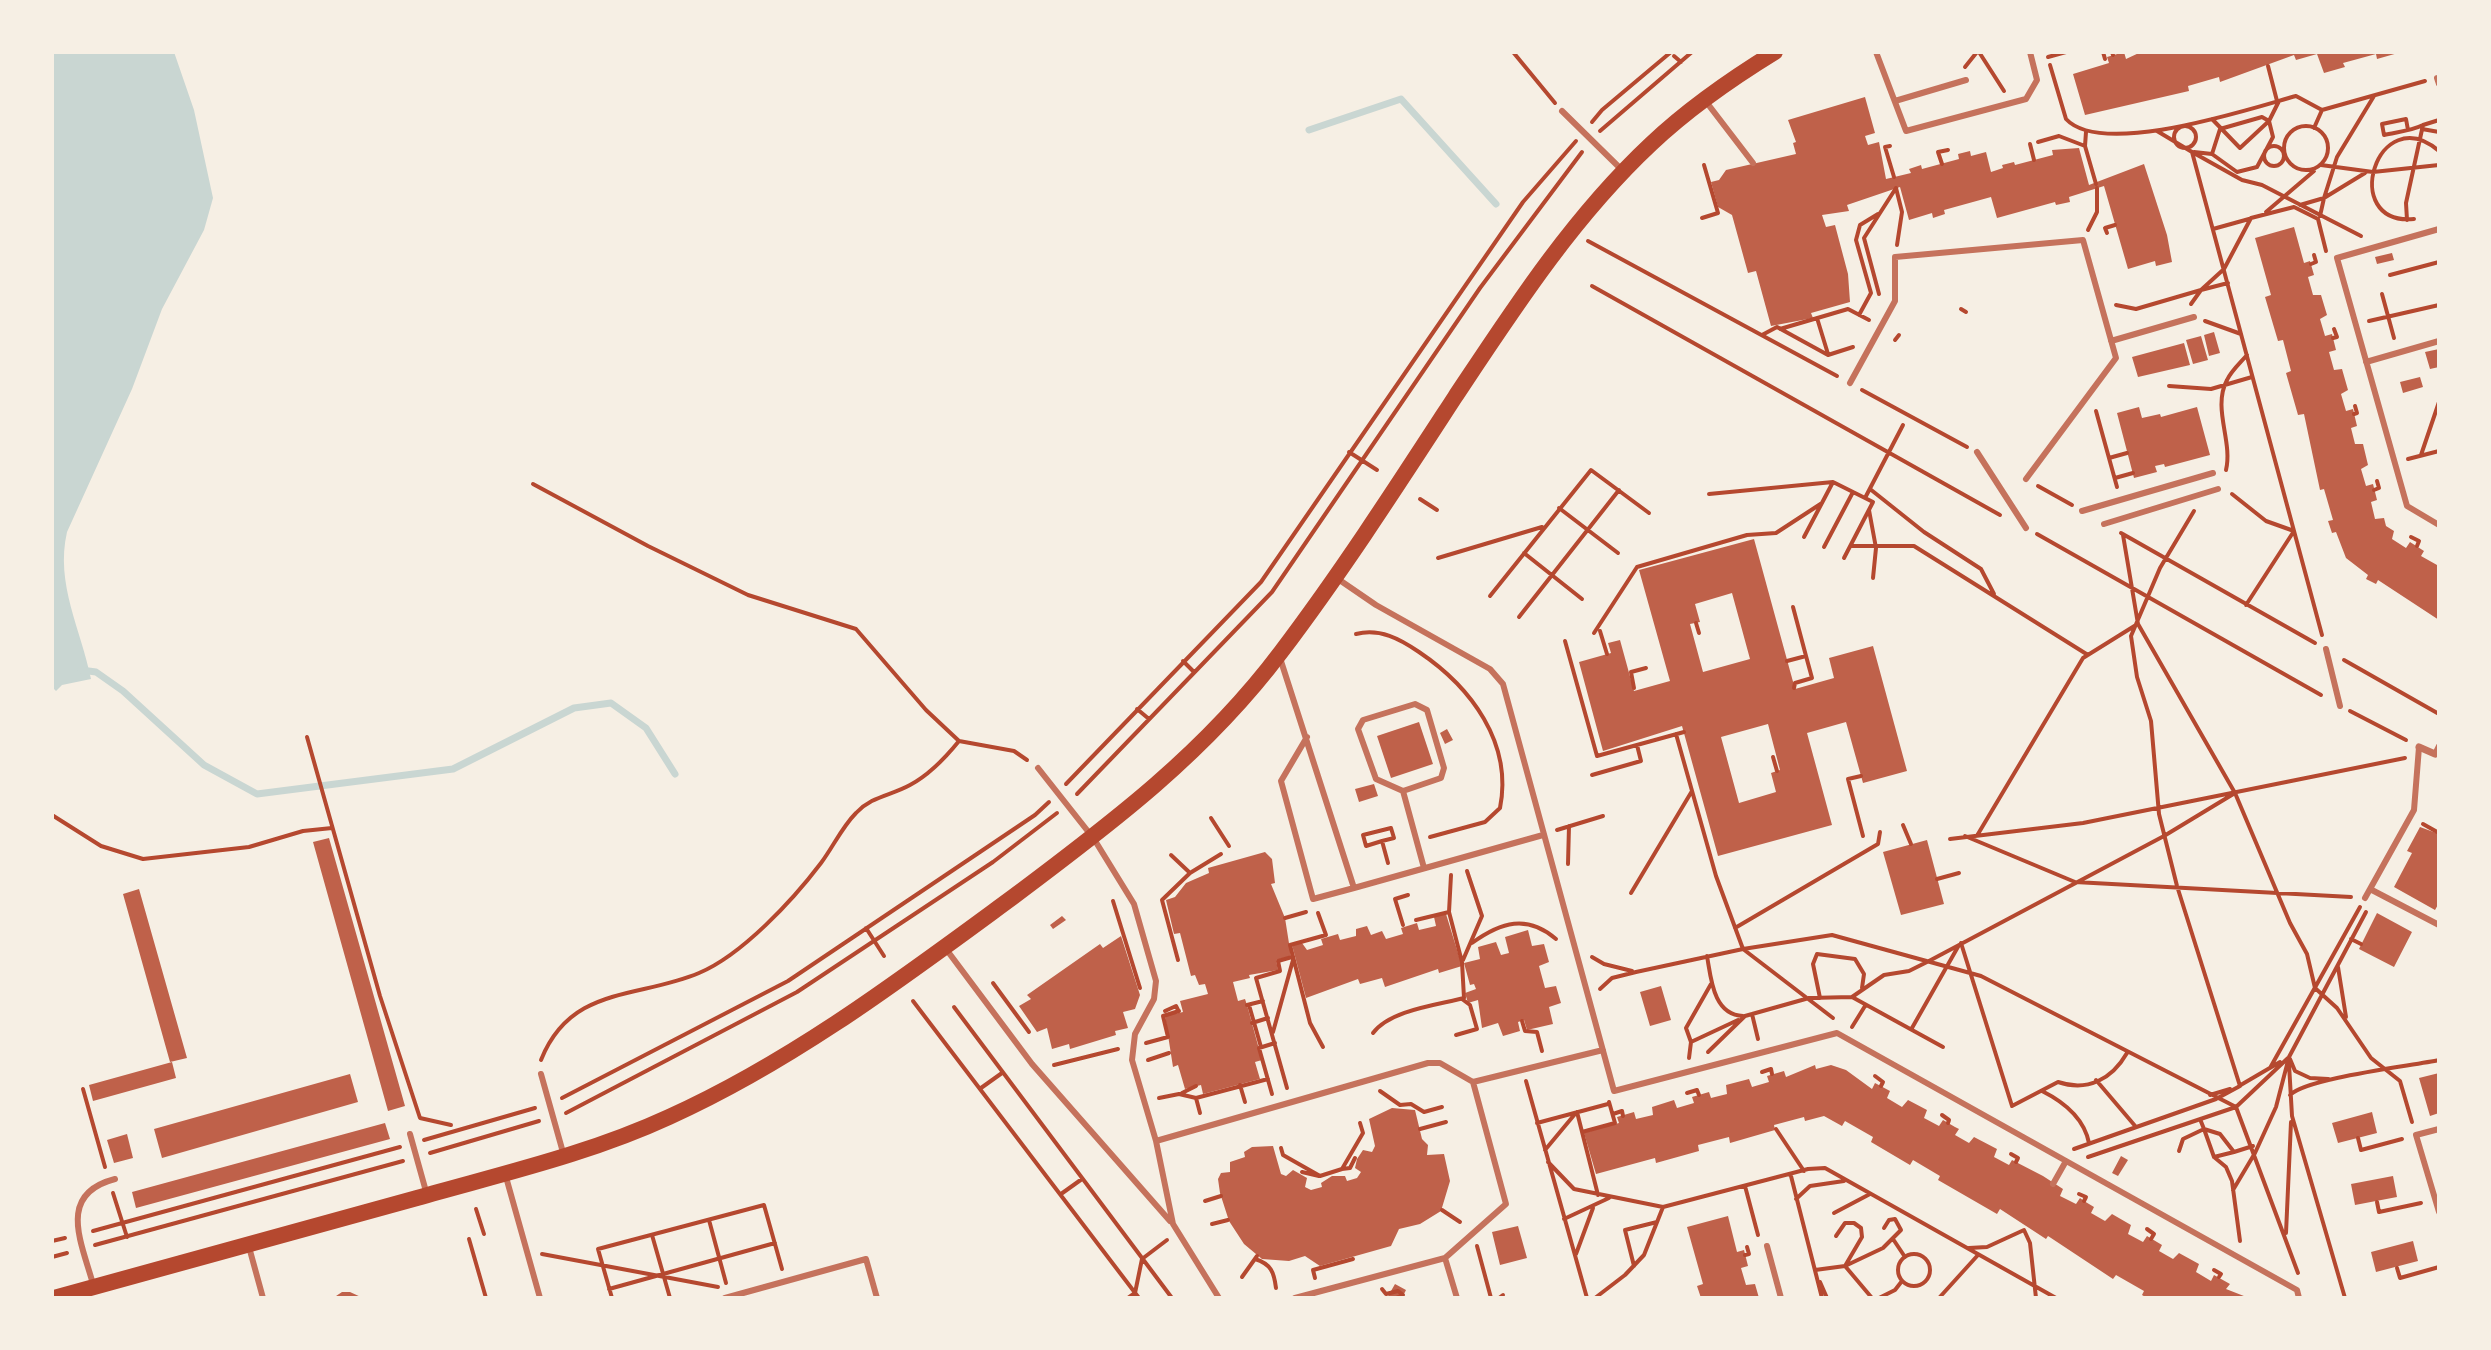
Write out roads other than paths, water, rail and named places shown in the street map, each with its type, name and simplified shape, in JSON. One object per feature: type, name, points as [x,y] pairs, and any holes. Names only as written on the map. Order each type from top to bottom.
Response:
[{"type":"main road","points":[[54,1298],[564,1156],[649,1126],[713,1096],[798,1048],[945,947],[1094,839],[1194,752],[1279,655],[1335,577],[1520,300],[1572,232],[1649,146],[1704,99],[1775,52]]},
{"type":"street","points":[[2418,752],[2437,750]]},
{"type":"lane","points":[[1876,52],[1906,131],[2026,99],[2037,80],[2030,52]]},
{"type":"lane","points":[[1895,101],[1966,80]]},
{"type":"lane","points":[[1704,99],[1753,163]]},
{"type":"lane","points":[[1562,111],[1624,173]]},
{"type":"lane","points":[[2439,229],[2337,258],[2407,506],[2439,525]]},
{"type":"lane","points":[[1850,383],[1895,301],[1895,257],[2083,240],[2116,358],[2026,479]]},
{"type":"lane","points":[[2111,341],[2194,317]]},
{"type":"lane","points":[[2366,362],[2439,341]]},
{"type":"lane","points":[[1977,452],[2026,528]]},
{"type":"lane","points":[[2082,511],[2213,473]]},
{"type":"lane","points":[[2104,524],[2218,489]]},
{"type":"lane","points":[[1335,577],[1497,675],[1508,695],[1614,1091],[1837,1033],[2298,1294]]},
{"type":"lane","points":[[2326,649],[2340,706]]},
{"type":"lane","points":[[1279,655],[1354,888]]},
{"type":"lane","points":[[1415,704],[1427,710],[1444,768],[1441,778],[1403,791],[1376,779],[1358,729],[1363,720],[1415,704]]},
{"type":"lane","points":[[1307,737],[1281,781],[1313,899],[1543,835]]},
{"type":"lane","points":[[2364,900],[2414,810],[2418,752]]},
{"type":"lane","points":[[1038,768],[1094,839],[1134,904],[1153,965],[1154,999],[1135,1034],[1132,1060],[1156,1141],[1173,1224]]},
{"type":"lane","points":[[1403,791],[1424,868]]},
{"type":"lane","points":[[2370,889],[2439,925]]},
{"type":"lane","points":[[945,947],[1032,1064],[1173,1224],[1219,1298]]},
{"type":"lane","points":[[1156,1141],[1428,1063],[1440,1063],[1473,1082],[1603,1050]]},
{"type":"lane","points":[[541,1074],[564,1156]]},
{"type":"lane","points":[[1295,1298],[1445,1258],[1506,1204],[1473,1082]]},
{"type":"lane","points":[[2439,1129],[2416,1135],[2439,1212]]},
{"type":"lane","points":[[410,1134],[427,1195]]},
{"type":"lane","points":[[2053,1184],[2066,1161]]},
{"type":"lane","points":[[505,1173],[540,1298]]},
{"type":"lane","points":[[94,1287],[79,1235],[78,1208],[84,1194],[94,1185],[115,1179]]},
{"type":"lane","points":[[248,1244],[263,1298]]},
{"type":"lane","points":[[1767,1246],[1781,1298]]},
{"type":"lane","points":[[1445,1258],[1457,1298]]},
{"type":"lane","points":[[725,1298],[866,1259],[877,1298]]},
{"type":"waterway","points":[[1309,130],[1401,99],[1496,204]]},
{"type":"waterway","points":[[81,670],[96,672],[123,691],[204,765],[257,794],[453,769],[574,708],[611,703],[646,728],[675,774]]}]
